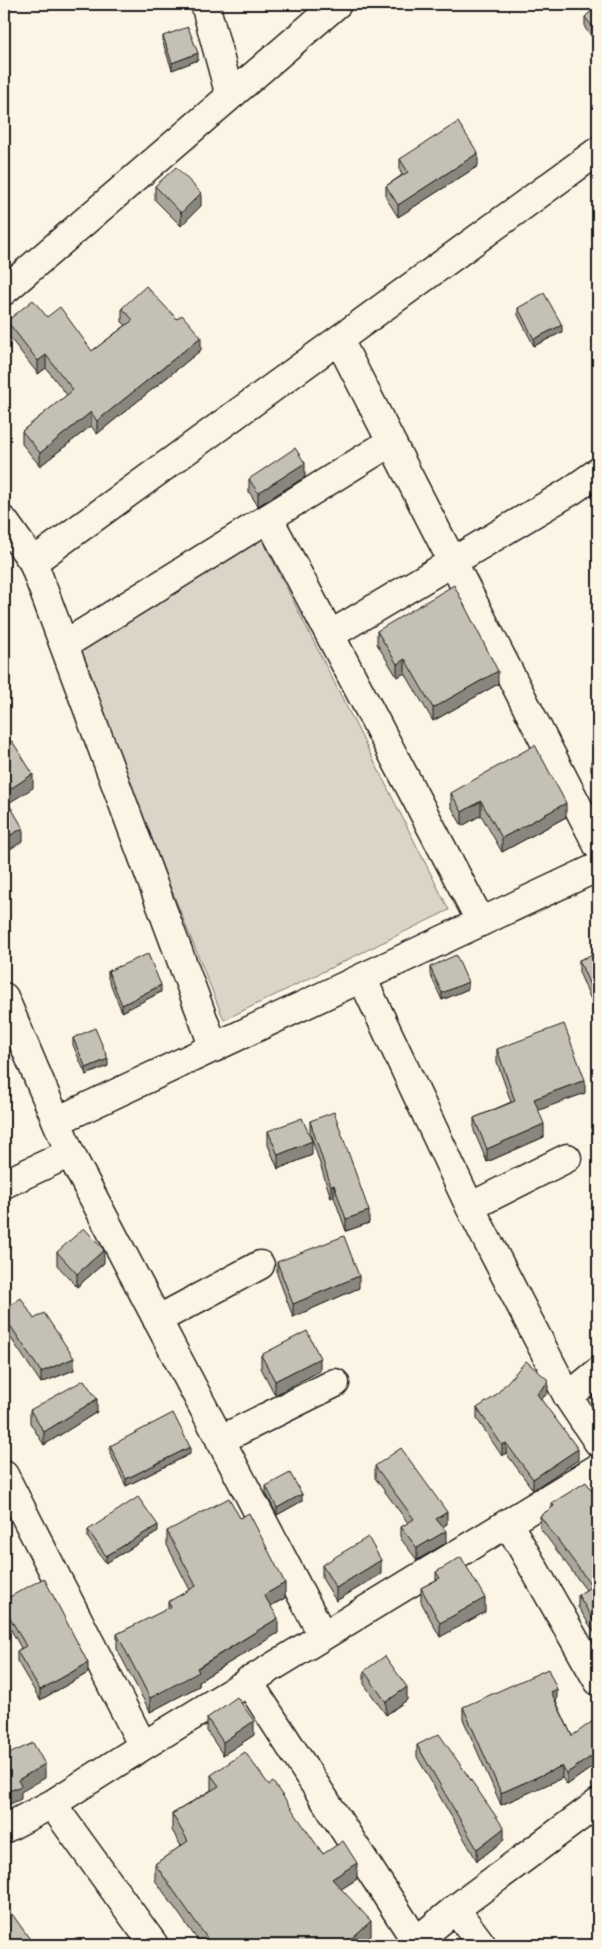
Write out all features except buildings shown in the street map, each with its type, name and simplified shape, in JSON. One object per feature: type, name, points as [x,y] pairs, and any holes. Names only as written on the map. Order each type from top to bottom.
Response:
[{"type":"street","points":[[205,4],[230,96]]},
{"type":"street","points":[[4,291],[337,4]]},
{"type":"street","points":[[33,562],[598,151]]},
{"type":"street","points":[[339,340],[598,846]]},
{"type":"street","points":[[64,645],[391,442]]},
{"type":"street","points":[[330,635],[571,491],[598,472]]},
{"type":"street","points":[[269,519],[481,922]]},
{"type":"street","points":[[4,521],[33,562],[214,1048]]},
{"type":"street","points":[[57,1121],[598,867]]},
{"type":"street","points":[[362,978],[470,1207],[568,1398],[598,1442]]},
{"type":"street","points":[[4,997],[70,1153],[323,1636]]},
{"type":"street","points":[[4,1184],[70,1153]]},
{"type":"street","points":[[470,1207],[567,1158]]},
{"type":"street","points":[[157,1320],[260,1265]]},
{"type":"street","points":[[568,1398],[598,1372]]},
{"type":"street","points":[[220,1440],[335,1383]]},
{"type":"street","points":[[4,1830],[52,1804],[143,1746],[598,1468]]},
{"type":"street","points":[[4,1475],[143,1746]]},
{"type":"street","points":[[508,1523],[598,1681]]},
{"type":"street","points":[[248,1682],[414,1943],[455,1909],[598,1803]]},
{"type":"street","points":[[52,1804],[154,1945]]},
{"type":"street","points":[[455,1909],[482,1945]]},
{"type":"shaded area","points":[[260,535],[449,910],[224,1020],[73,646]]}]
